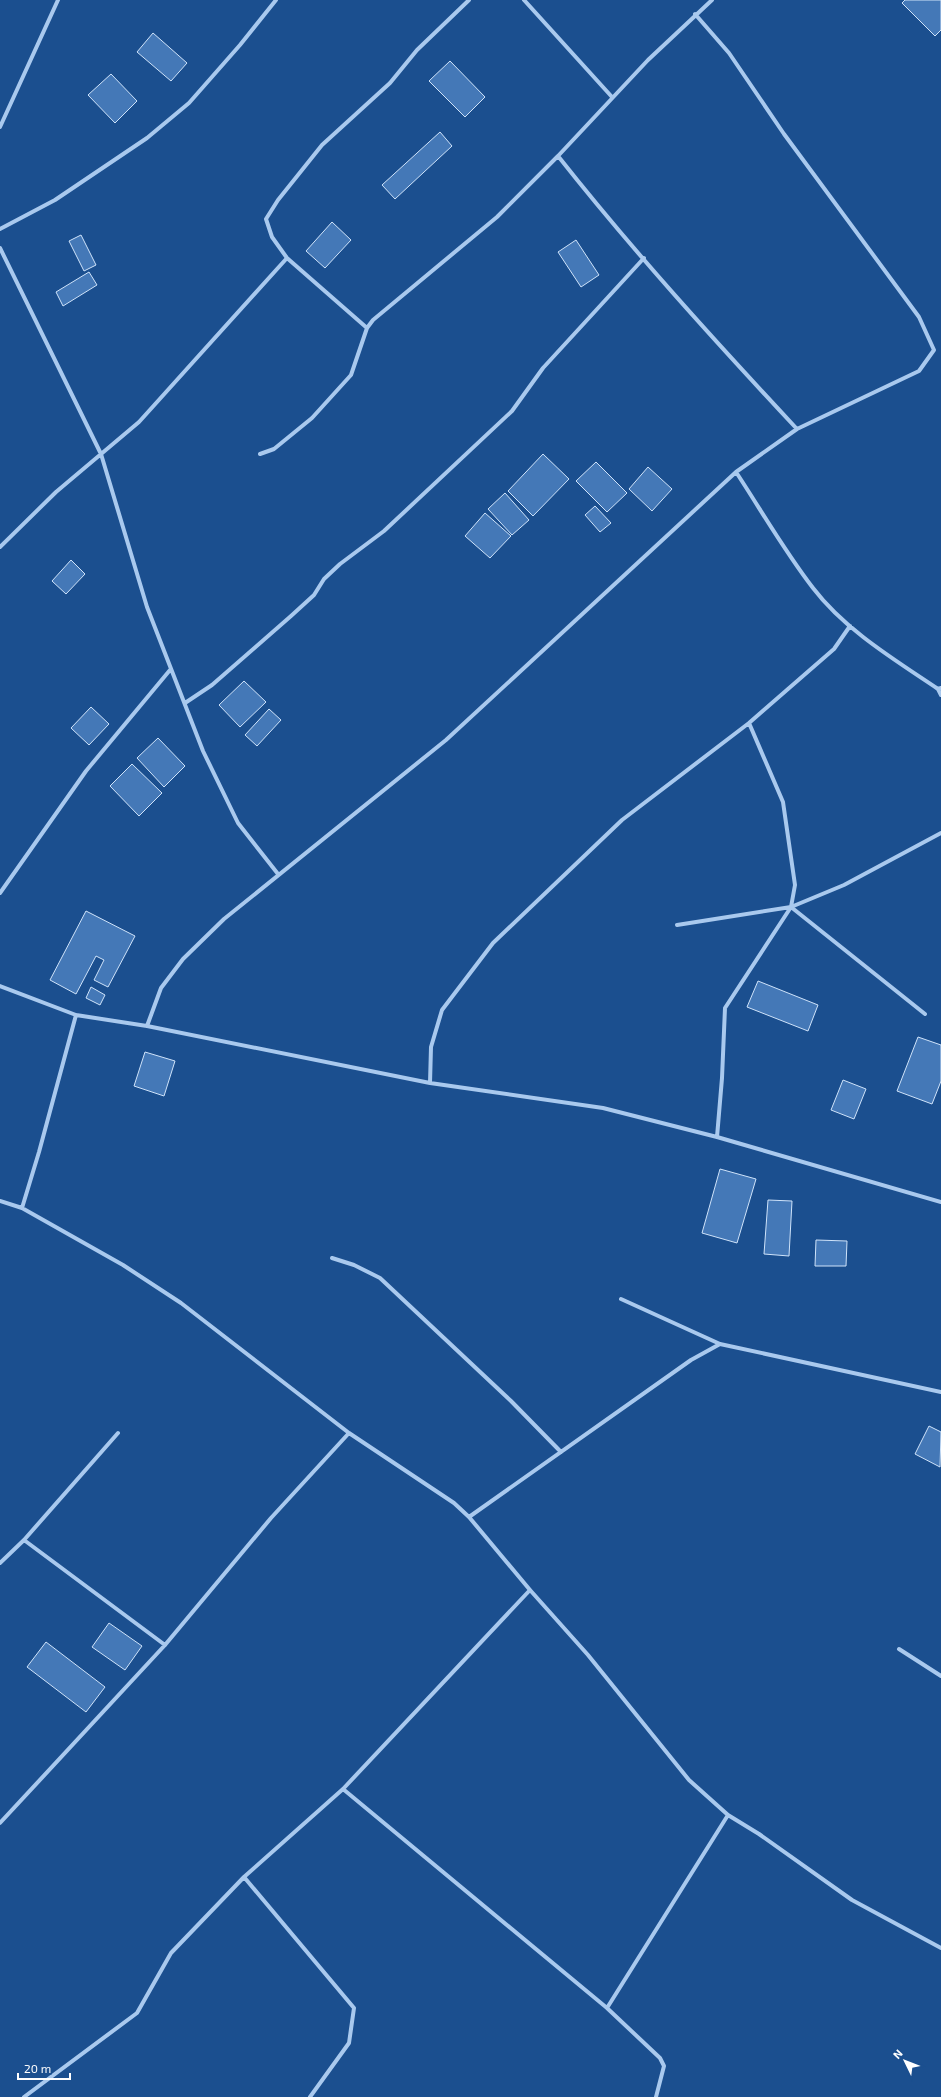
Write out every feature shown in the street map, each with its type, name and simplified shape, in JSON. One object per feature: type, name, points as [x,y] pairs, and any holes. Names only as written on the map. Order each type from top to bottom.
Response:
[{"type":"street","points":[[0,128],[58,0]]},
{"type":"street","points":[[0,229],[55,200],[147,138],[189,103],[240,45],[276,0]]},
{"type":"street","points":[[367,328],[287,258],[272,238],[266,219],[278,200],[322,145],[390,83],[417,50],[469,0]]},
{"type":"street","points":[[524,0],[612,96]]},
{"type":"street","points":[[260,454],[274,449],[312,418],[351,375],[367,328],[412,286],[498,217],[558,156],[612,96],[695,14],[712,0]]},
{"type":"street","points":[[147,1026],[161,988],[183,959],[224,919],[446,740],[736,472],[797,429],[919,371],[934,350],[919,317],[784,134],[729,53],[695,14]]},
{"type":"street","points":[[558,156],[589,196],[644,258],[713,340],[797,429]]},
{"type":"street","points":[[0,248],[101,454],[147,607],[170,670],[185,703],[203,751],[238,823],[278,874]]},
{"type":"street","points":[[0,547],[56,492],[139,422],[287,258]]},
{"type":"street","points":[[185,703],[212,685],[292,616],[314,595],[324,579],[340,564],[384,531],[512,411],[543,368],[644,258]]},
{"type":"street","points":[[736,472],[814,589],[850,626],[883,652],[939,689],[941,695]]},
{"type":"street","points":[[430,1083],[431,1047],[442,1010],[494,943],[622,820],[749,723],[834,649],[850,626]]},
{"type":"street","points":[[0,893],[86,771],[170,670]]},
{"type":"street","points":[[717,1138],[722,1078],[725,1008],[791,907],[795,885],[783,802],[749,723]]},
{"type":"street","points":[[677,924],[791,907],[844,885],[941,833]]},
{"type":"street","points":[[791,907],[925,1014]]},
{"type":"street","points":[[0,986],[76,1015],[147,1026],[430,1083],[603,1108],[717,1138],[941,1202]]},
{"type":"street","points":[[22,1208],[39,1152],[76,1015]]},
{"type":"street","points":[[0,1202],[22,1208],[123,1265],[181,1303],[349,1433],[454,1503],[469,1517],[530,1590],[588,1654],[690,1780],[728,1815],[852,1900],[941,1948]]},
{"type":"street","points":[[332,1258],[354,1265],[380,1278],[511,1401],[561,1452]]},
{"type":"street","points":[[621,1300],[720,1344],[941,1392]]},
{"type":"street","points":[[469,1517],[691,1360],[720,1344]]},
{"type":"street","points":[[0,1563],[24,1540],[118,1433]]},
{"type":"street","points":[[0,1823],[165,1644],[271,1518],[349,1433]]},
{"type":"street","points":[[24,1540],[165,1644]]},
{"type":"street","points":[[24,2097],[137,2013],[171,1953],[244,1876],[343,1789],[530,1590]]},
{"type":"street","points":[[898,1649],[941,1676]]},
{"type":"street","points":[[343,1789],[607,2008],[660,2058],[664,2066],[656,2097]]},
{"type":"street","points":[[607,2008],[728,1815]]},
{"type":"street","points":[[244,1876],[354,2008],[349,2043],[310,2097]]},
{"type":"building","points":[[905,0],[941,0],[941,30],[935,36],[902,3]]},
{"type":"building","points":[[153,33],[187,63],[171,81],[137,52]]},
{"type":"building","points":[[450,61],[485,97],[465,117],[429,81]]},
{"type":"building","points":[[111,74],[137,101],[115,123],[88,95]]},
{"type":"building","points":[[440,132],[452,146],[395,199],[382,185]]},
{"type":"building","points":[[332,222],[351,240],[325,268],[306,251]]},
{"type":"building","points":[[81,235],[96,265],[84,271],[69,241]]},
{"type":"building","points":[[576,240],[599,275],[581,287],[558,252]]},
{"type":"building","points":[[89,272],[97,285],[63,306],[56,292]]},
{"type":"building","points":[[543,454],[569,479],[533,516],[508,491]]},
{"type":"building","points":[[596,462],[627,493],[607,512],[576,481]]},
{"type":"building","points":[[648,467],[672,489],[652,511],[629,489]]},
{"type":"building","points":[[505,493],[529,520],[512,535],[488,509]]},
{"type":"building","points":[[595,506],[611,523],[600,532],[585,515]]},
{"type":"building","points":[[485,513],[511,536],[490,558],[465,536]]},
{"type":"building","points":[[71,560],[85,574],[66,594],[52,581]]},
{"type":"building","points":[[244,681],[266,702],[240,727],[219,705]]},
{"type":"building","points":[[91,707],[109,724],[89,745],[71,728]]},
{"type":"building","points":[[269,709],[281,720],[257,746],[245,735]]},
{"type":"building","points":[[158,738],[185,766],[164,787],[137,758]]},
{"type":"building","points":[[132,764],[162,793],[139,816],[110,786]]},
{"type":"building","points":[[86,911],[135,936],[108,987],[94,980],[104,960],[96,956],[76,994],[50,980]]},
{"type":"building","points":[[758,981],[818,1005],[808,1031],[747,1007]]},
{"type":"building","points":[[91,987],[105,995],[100,1005],[86,998]]},
{"type":"building","points":[[918,1037],[941,1045],[941,1081],[932,1104],[897,1091]]},
{"type":"building","points":[[145,1052],[175,1061],[164,1096],[134,1086]]},
{"type":"building","points":[[843,1080],[866,1089],[854,1119],[831,1110]]},
{"type":"building","points":[[720,1169],[756,1179],[737,1243],[702,1233]]},
{"type":"building","points":[[768,1200],[792,1201],[789,1256],[764,1254]]},
{"type":"building","points":[[816,1240],[847,1241],[846,1266],[815,1266]]},
{"type":"building","points":[[929,1426],[941,1432],[940,1467],[915,1454]]},
{"type":"building","points":[[109,1623],[142,1646],[125,1670],[92,1647]]},
{"type":"building","points":[[46,1642],[105,1687],[86,1712],[27,1667]]}]
